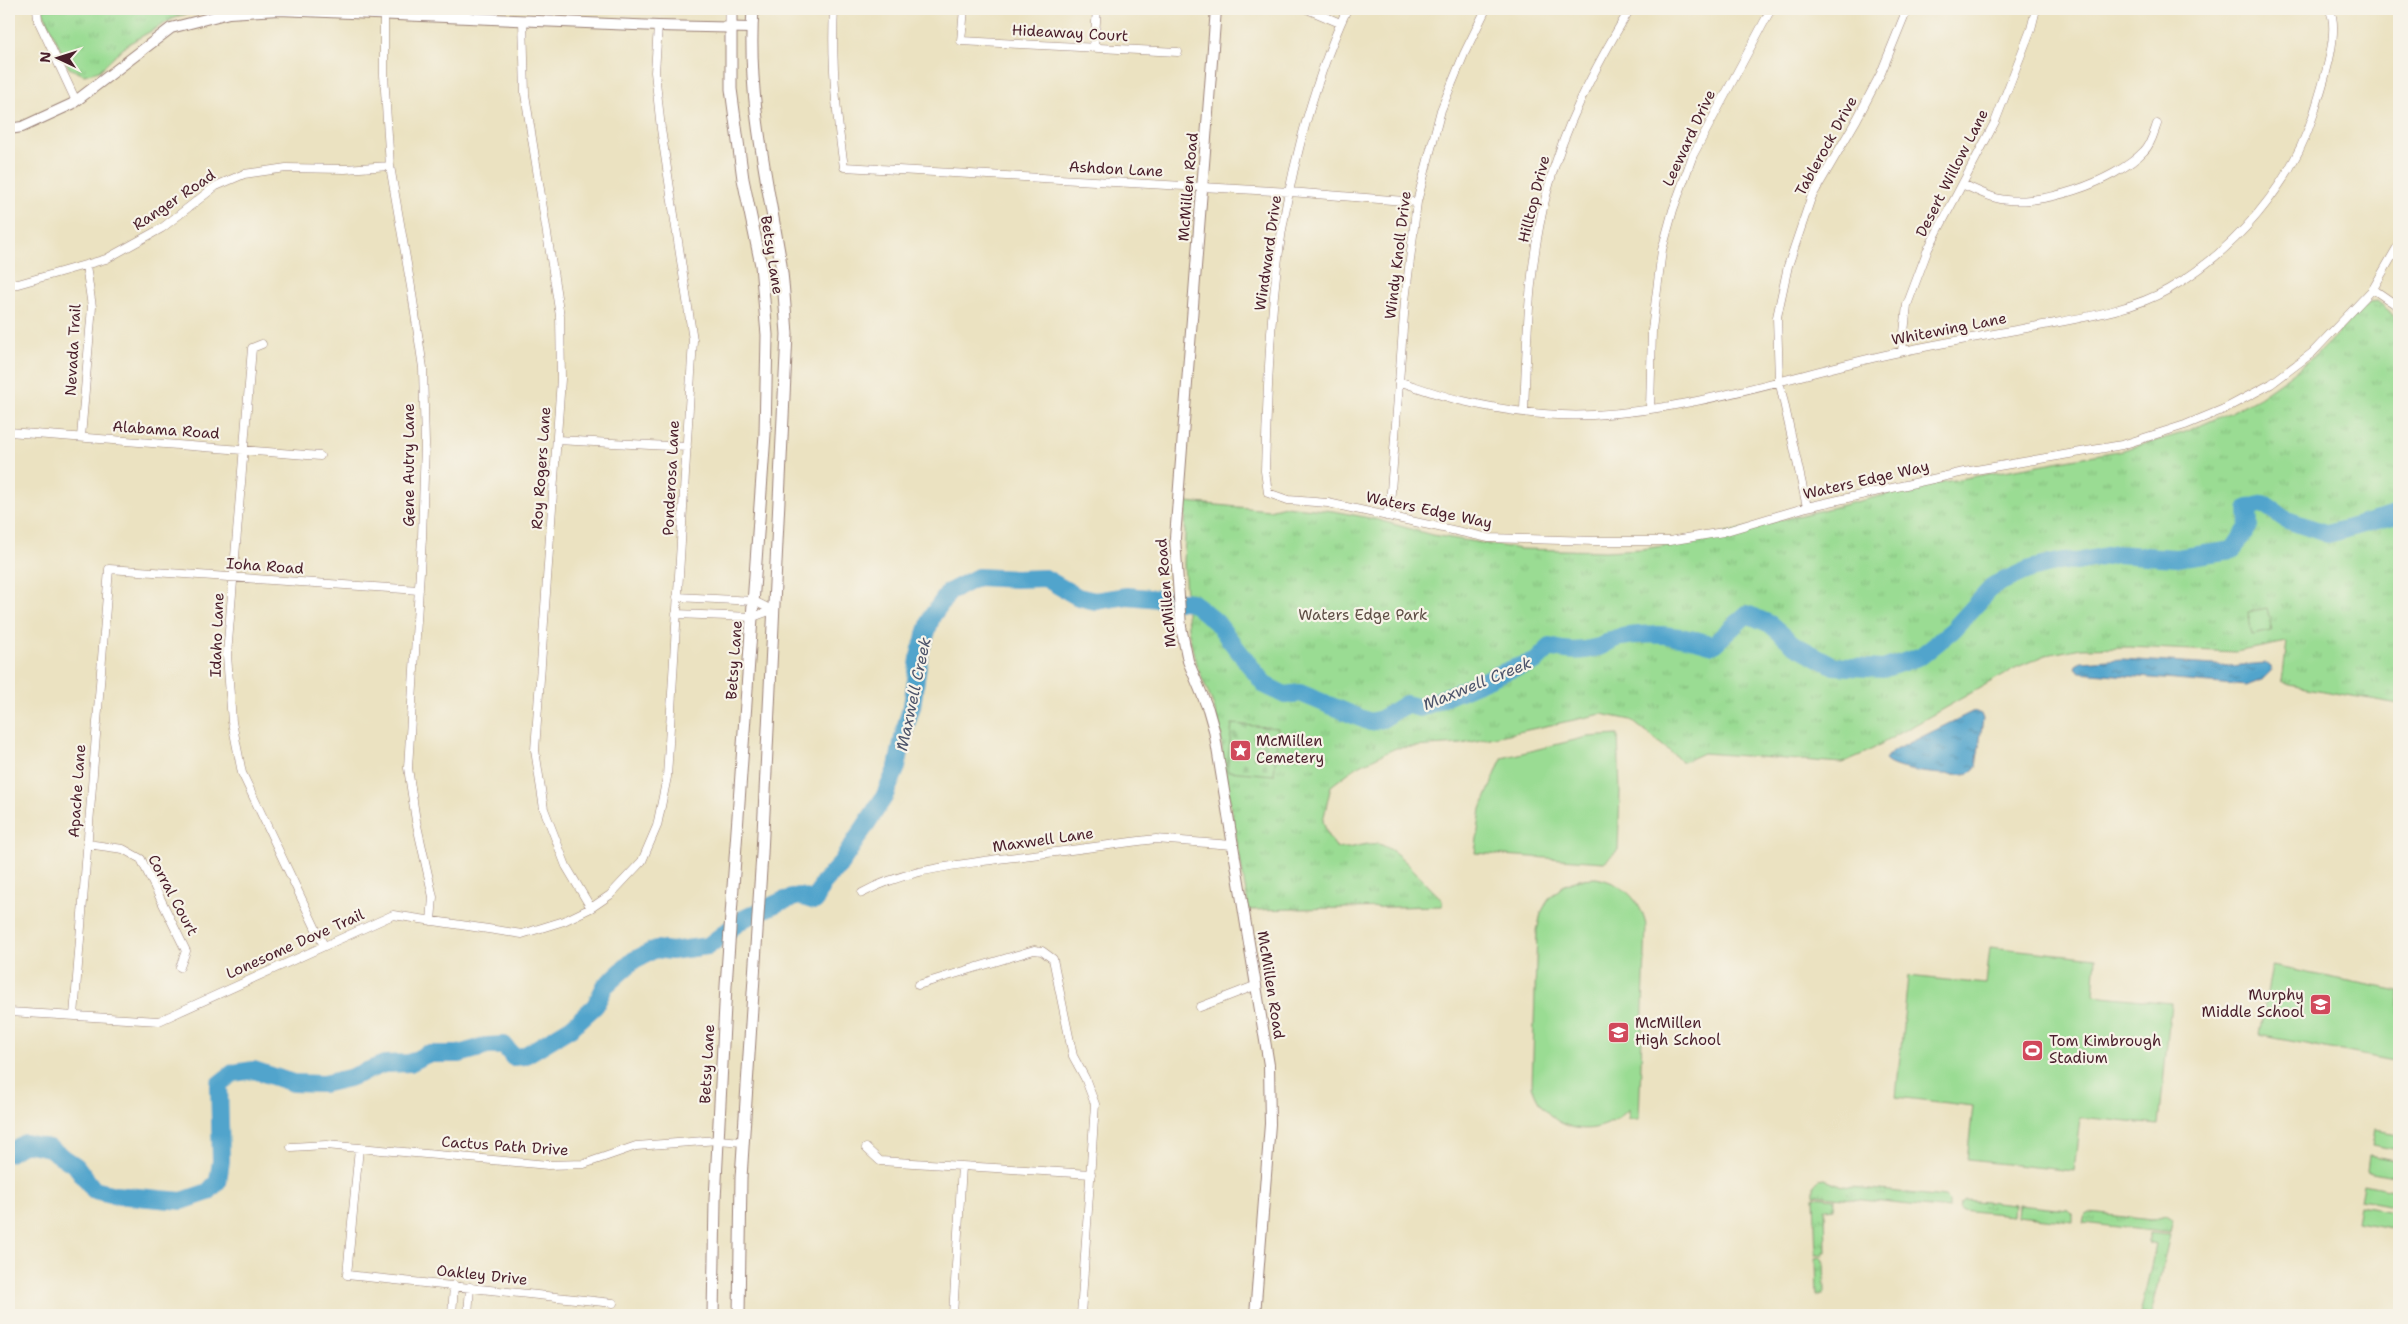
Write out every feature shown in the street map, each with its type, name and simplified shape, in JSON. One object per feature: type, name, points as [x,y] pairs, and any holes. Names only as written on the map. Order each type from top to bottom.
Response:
[{"type":"main road","name":"Betsy Lane","points":[[713,1315],[718,1140],[726,986],[765,434],[767,335],[761,265],[742,179],[731,88],[729,27],[731,9]]},
{"type":"main road","name":"Betsy Lane","points":[[739,1315],[740,1202],[753,972],[762,854],[772,610],[784,432],[787,334],[780,260],[764,174],[752,86],[752,28],[754,9]]},
{"type":"street","points":[[37,9],[38,20],[76,101]]},
{"type":"street","name":"Ashdon Lane","points":[[834,9],[832,48],[835,108],[844,167],[1290,192],[1417,202]]},
{"type":"street","name":"Hideaway Court","points":[[964,9],[961,41],[1178,52]]},
{"type":"street","points":[[1094,47],[1098,9]]},
{"type":"street","name":"McMillen Road","points":[[1216,9],[1175,538],[1181,627],[1188,661],[1208,709],[1214,730],[1269,1065],[1270,1124],[1255,1315]]},
{"type":"street","name":"Windward Drive","points":[[1268,493],[1264,471],[1274,292],[1290,192],[1308,111],[1340,23],[1347,9]]},
{"type":"street","name":"Windy Knoll Drive","points":[[1386,516],[1390,505],[1398,381],[1409,262],[1417,202],[1441,110],[1464,54],[1486,9]]},
{"type":"street","name":"Hilltop Drive","points":[[1524,411],[1529,300],[1536,245],[1546,192],[1572,119],[1588,83],[1630,9]]},
{"type":"street","name":"Leeward Drive","points":[[1650,408],[1653,321],[1662,250],[1673,210],[1697,146],[1771,9]]},
{"type":"street","name":"Tablerock Drive","points":[[1807,507],[1779,380],[1777,317],[1788,266],[1811,198],[1857,119],[1881,73],[1906,9]]},
{"type":"street","name":"Desert Willow Lane","points":[[1902,351],[1907,305],[1928,249],[1964,185],[1996,122],[2031,29],[2036,9]]},
{"type":"street","name":"Whitewing Lane","points":[[1398,381],[1462,401],[1524,411],[1593,415],[1693,401],[1902,351],[2108,313],[2166,291],[2204,267],[2239,235],[2262,209],[2289,167],[2308,130],[2321,89],[2332,41],[2334,16],[2329,9]]},
{"type":"street","points":[[1307,10],[1340,23]]},
{"type":"street","points":[[9,129],[22,127],[76,101],[172,28],[229,13],[263,11],[384,11],[524,20],[752,28]]},
{"type":"street","name":"Gene Autry Lane","points":[[384,11],[384,75],[390,166],[412,287],[423,368],[424,454],[419,590],[408,768],[416,821],[433,897],[431,921]]},
{"type":"street","name":"Roy Rogers Lane","points":[[524,20],[525,94],[560,316],[561,379],[535,750],[544,809],[566,866],[591,908]]},
{"type":"street","name":"Ponderosa Lane","points":[[591,908],[610,895],[642,861],[658,826],[667,777],[693,340],[661,129],[655,72],[658,26]]},
{"type":"street","points":[[1964,185],[1997,198],[2022,200],[2076,190],[2098,182],[2146,150],[2157,124]]},
{"type":"street","name":"Ranger Road","points":[[9,284],[106,259],[162,228],[216,186],[244,174],[286,168],[345,169],[390,166]]},
{"type":"street","name":"Waters Edge Way","points":[[1268,493],[1288,500],[1328,503],[1489,538],[1595,541],[1669,540],[1723,532],[1807,507],[1964,472],[2122,445],[2185,425],[2224,409],[2270,384],[2312,353],[2373,289],[2399,244]]},
{"type":"street","name":"Nevada Trail","points":[[81,437],[92,307],[86,265]]},
{"type":"street","points":[[2373,289],[2399,307]]},
{"type":"street","name":"Idaho Lane","points":[[262,344],[252,348],[233,578],[227,655],[232,722],[242,773],[324,946]]},
{"type":"street","name":"Alabama Road","points":[[9,432],[320,456]]},
{"type":"street","points":[[557,440],[686,446]]},
{"type":"street","name":"Ioha Road","points":[[109,569],[419,590]]},
{"type":"street","name":"Apache Lane","points":[[74,1016],[109,569]]},
{"type":"street","points":[[678,597],[754,600],[772,610]]},
{"type":"street","points":[[676,614],[753,617],[772,610]]},
{"type":"street","name":"Maxwell Lane","points":[[862,893],[880,883],[905,874],[1131,842],[1156,839],[1232,845]]},
{"type":"street","name":"Corral Court","points":[[87,844],[123,849],[141,859],[186,951],[180,967]]},
{"type":"street","name":"Lonesome Dove Trail","points":[[9,1012],[159,1021],[392,915],[522,934],[564,921],[591,908]]},
{"type":"street","points":[[918,985],[1034,950],[1042,951],[1053,959],[1073,1056],[1085,1078],[1095,1104],[1081,1315]]},
{"type":"street","points":[[1200,1007],[1257,985]]},
{"type":"street","name":"Cactus Path Drive","points":[[291,1147],[326,1145],[557,1165],[584,1164],[636,1146],[718,1140],[743,1142]]},
{"type":"street","name":"Oakley Drive","points":[[359,1148],[348,1275],[612,1303]]},
{"type":"street","points":[[866,1148],[880,1161],[1091,1174]]},
{"type":"street","points":[[953,1315],[962,1166]]},
{"type":"street","points":[[452,1315],[454,1285]]},
{"type":"street","points":[[468,1315],[470,1287]]},
{"type":"green space","points":[[42,9],[209,9],[178,16],[128,44],[99,71],[84,75],[69,68]]},
{"type":"green space","name":"Waters Edge Park","points":[[2377,301],[2399,319],[2399,704],[2289,685],[2282,681],[2287,642],[2236,652],[2130,647],[2081,648],[2046,655],[2015,668],[1867,752],[1842,763],[1703,753],[1683,762],[1631,720],[1602,714],[1462,744],[1396,748],[1356,767],[1331,786],[1323,821],[1328,836],[1337,848],[1378,844],[1394,852],[1442,899],[1442,906],[1249,910],[1223,761],[1221,733],[1213,704],[1196,664],[1188,629],[1184,564],[1186,502],[1269,510],[1285,506],[1333,511],[1375,519],[1432,535],[1520,549],[1605,551],[1642,549],[1689,542],[1926,485],[2123,450],[2183,433],[2231,412],[2259,397],[2318,353],[2369,302]]},
{"type":"green space","points":[[2267,608],[2272,631],[2252,635],[2248,612]]},
{"type":"green space","points":[[1232,724],[1278,728],[1274,775],[1227,771]]},
{"type":"green space","points":[[1618,735],[1620,792],[1618,850],[1604,862],[1475,853],[1481,809],[1502,758],[1587,737]]},
{"type":"green space","points":[[1596,878],[1606,880],[1629,894],[1639,907],[1646,925],[1639,1119],[1629,1119],[1629,1109],[1616,1120],[1602,1126],[1587,1129],[1573,1128],[1549,1114],[1539,1102],[1532,1086],[1537,931],[1541,913],[1549,898],[1563,886],[1579,879]]},
{"type":"green space","name":"Tom Kimbrough Stadium","points":[[1990,947],[2096,958],[2093,995],[2171,1003],[2159,1125],[2080,1117],[2074,1171],[1967,1160],[1973,1106],[1896,1097],[1908,976],[1986,984]]},
{"type":"green space","points":[[2272,966],[2399,991],[2399,1062],[2259,1035]]},
{"type":"green space","points":[[2375,1130],[2399,1134],[2399,1150],[2372,1145]]},
{"type":"green space","points":[[2369,1155],[2399,1161],[2399,1177],[2367,1171]]},
{"type":"green space","points":[[1825,1179],[1843,1186],[1945,1197],[1949,1201],[1949,1209],[1814,1195],[1814,1185],[1819,1180]]},
{"type":"green space","points":[[2364,1184],[2397,1191],[2394,1206],[2361,1200]]},
{"type":"green space","points":[[1814,1197],[1835,1199],[1834,1208],[1825,1209],[1826,1252],[1823,1252],[1824,1255],[1816,1255]]},
{"type":"green space","points":[[1965,1200],[2014,1205],[2013,1215],[1960,1210],[1961,1203]]},
{"type":"green space","points":[[2018,1205],[2069,1210],[2073,1214],[2073,1222],[2017,1216]]},
{"type":"green space","points":[[2360,1206],[2393,1212],[2391,1228],[2357,1222]]},
{"type":"green space","points":[[2090,1213],[2151,1220],[2166,1216],[2173,1220],[2170,1233],[2083,1223],[2085,1216]]},
{"type":"green space","points":[[2149,1233],[2170,1235],[2151,1315],[2140,1315],[2156,1244],[2149,1242]]},
{"type":"green space","points":[[1821,1257],[1824,1260],[1825,1293],[1817,1296],[1816,1258]]},
{"type":"water","points":[[2122,659],[2230,666],[2265,663],[2270,667],[2271,671],[2262,680],[2246,686],[2080,672],[2075,668],[2081,662]]},
{"type":"water","points":[[1974,711],[1981,714],[1983,719],[1976,767],[1970,773],[1952,774],[1912,770],[1900,768],[1885,760],[1895,750]]},
{"type":"waterway","name":"Maxwell Creek","points":[[9,1153],[25,1143],[49,1148],[76,1166],[94,1190],[115,1195],[182,1201],[208,1192],[218,1181],[221,1161],[219,1084],[233,1073],[254,1070],[293,1083],[323,1084],[349,1078],[384,1064],[410,1063],[427,1054],[459,1054],[487,1046],[504,1045],[513,1057],[524,1056],[572,1027],[595,1006],[605,986],[634,960],[656,949],[671,951],[708,946],[743,919],[782,901],[799,896],[815,901],[823,883],[839,866],[884,797],[897,767],[905,728],[912,706],[920,652],[932,616],[949,592],[978,577],[1045,578],[1078,597],[1095,601],[1127,596],[1192,602],[1216,622],[1265,685],[1285,695],[1300,693],[1370,722],[1382,719],[1406,704],[1420,708],[1514,668],[1535,662],[1550,647],[1568,651],[1586,650],[1599,647],[1617,638],[1641,635],[1665,635],[1713,645],[1747,614],[1770,624],[1793,644],[1834,666],[1883,669],[1921,656],[1953,630],[1994,585],[2030,569],[2063,561],[2077,562],[2116,554],[2176,558],[2233,550],[2249,526],[2248,508],[2264,504],[2287,520],[2328,534],[2399,514]]},
{"type":"place","name":"McMillen Cemetery","points":[[1240,750]]},
{"type":"place","name":"Murphy Middle School","points":[[2320,1004]]},
{"type":"place","name":"McMillen High School","points":[[1619,1032]]},
{"type":"place","name":"Tom Kimbrough Stadium","points":[[2033,1050]]}]
